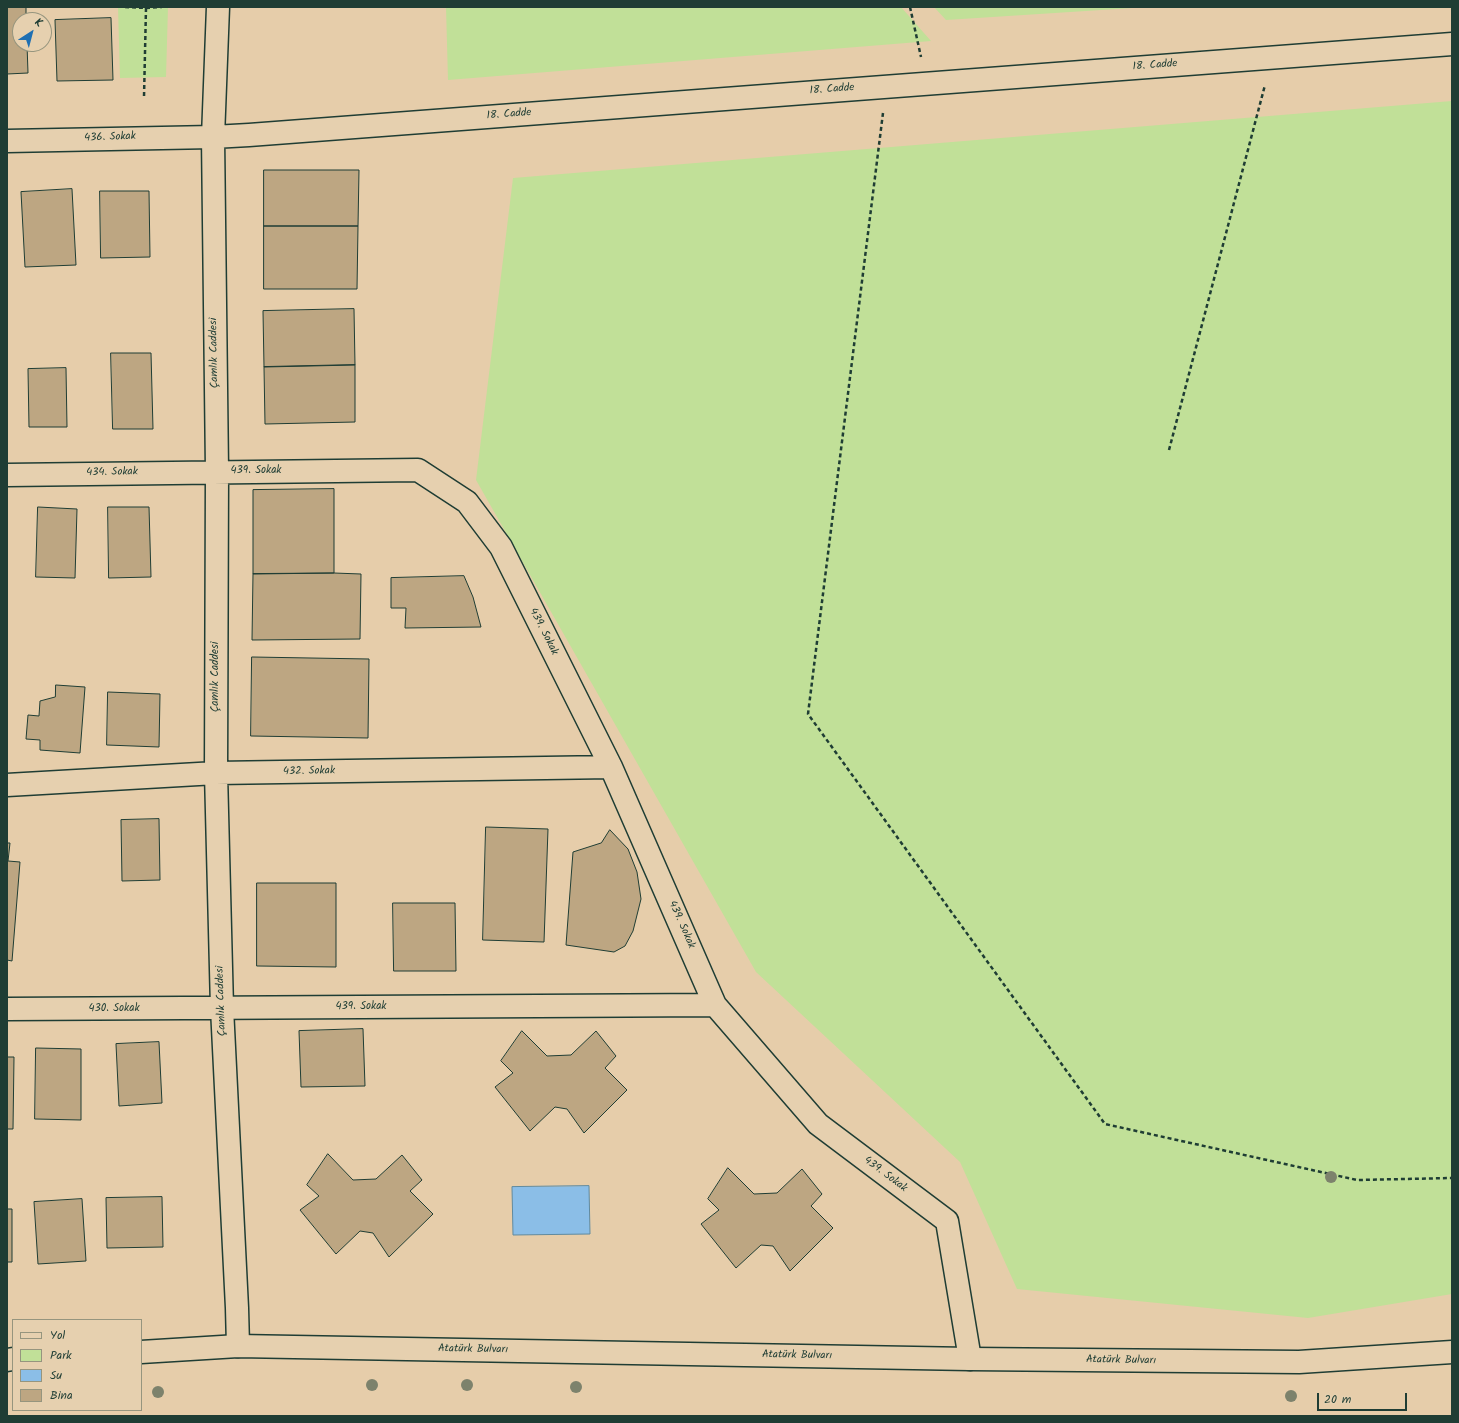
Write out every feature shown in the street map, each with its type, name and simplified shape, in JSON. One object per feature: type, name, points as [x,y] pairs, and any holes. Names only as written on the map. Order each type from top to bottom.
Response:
[{"type":"street","name":"Çamlık Caddesi","points":[[218,7],[213,137],[217,471],[216,773],[222,1008],[238,1346]]},
{"type":"street","name":"18. Cadde","points":[[213,137],[1452,44]]},
{"type":"street","name":"436. Sokak","points":[[7,141],[213,137]]},
{"type":"street","name":"439. Sokak","points":[[217,471],[418,470],[467,502],[501,548],[611,767],[716,1005],[818,1124],[947,1221],[970,1359]]},
{"type":"street","name":"434. Sokak","points":[[7,475],[217,471]]},
{"type":"street","name":"432. Sokak","points":[[7,785],[216,773],[611,767]]},
{"type":"street","name":"439. Sokak","points":[[222,1008],[716,1005]]},
{"type":"street","name":"430. Sokak","points":[[7,1009],[222,1008]]},
{"type":"street","name":"Atatürk Bulvarı","points":[[142,1352],[238,1346],[970,1359],[1299,1362],[1452,1352]]},
{"type":"path","points":[[125,7],[162,7]]},
{"type":"path","points":[[910,7],[927,83]]},
{"type":"path","points":[[144,97],[146,8]]},
{"type":"path","points":[[1169,450],[1272,58]]},
{"type":"path","points":[[886,86],[808,714],[1105,1124],[1357,1180],[1452,1178]]},
{"type":"green space","points":[[118,7],[168,7],[166,77],[120,78]]},
{"type":"green space","points":[[446,7],[901,7],[931,41],[448,80]]},
{"type":"green space","points":[[934,7],[1148,7],[946,20]]},
{"type":"green space","points":[[1452,101],[1452,1294],[1308,1318],[1017,1289],[960,1162],[756,972],[476,480],[513,178]]},
{"type":"water","points":[[589,1186],[590,1234],[513,1235],[512,1187]]},
{"type":"building","points":[[7,7],[26,7],[26,12],[12,12],[12,52],[27,52],[28,73],[7,74]]},
{"type":"building","points":[[111,18],[113,80],[57,81],[55,20]]},
{"type":"building","points":[[264,170],[359,170],[358,226],[264,226]]},
{"type":"building","points":[[72,189],[76,265],[25,267],[21,192]]},
{"type":"building","points":[[100,191],[149,191],[150,257],[101,258]]},
{"type":"building","points":[[264,226],[358,226],[357,289],[264,289]]},
{"type":"building","points":[[354,309],[355,365],[264,367],[263,311]]},
{"type":"building","points":[[111,353],[151,353],[153,429],[113,429]]},
{"type":"building","points":[[355,365],[355,422],[265,424],[264,367]]},
{"type":"building","points":[[66,368],[67,427],[29,427],[28,369]]},
{"type":"building","points":[[334,489],[334,573],[253,574],[253,490]]},
{"type":"building","points":[[38,507],[77,509],[75,578],[36,577]]},
{"type":"building","points":[[108,507],[149,507],[151,577],[109,578]]},
{"type":"building","points":[[253,574],[361,574],[360,639],[252,640]]},
{"type":"building","points":[[464,576],[473,597],[481,627],[405,628],[406,608],[391,608],[391,578]]},
{"type":"building","points":[[252,657],[369,659],[368,738],[251,736]]},
{"type":"building","points":[[56,685],[85,687],[80,753],[40,750],[40,740],[26,739],[28,715],[39,716],[40,701],[55,697]]},
{"type":"building","points":[[108,692],[160,694],[159,747],[107,745]]},
{"type":"building","points":[[159,819],[160,880],[122,881],[121,820]]},
{"type":"building","points":[[486,827],[548,829],[544,942],[483,940]]},
{"type":"building","points":[[610,830],[628,849],[637,872],[641,899],[633,931],[625,946],[614,952],[566,945],[573,852],[601,843]]},
{"type":"building","points":[[7,843],[10,843],[8,861],[20,862],[12,961],[7,960]]},
{"type":"building","points":[[257,883],[336,883],[336,967],[257,966]]},
{"type":"building","points":[[393,903],[455,903],[456,971],[394,971]]},
{"type":"building","points":[[363,1029],[365,1086],[301,1087],[299,1031]]},
{"type":"building","points":[[522,1031],[547,1056],[571,1055],[596,1031],[616,1056],[605,1068],[627,1090],[584,1133],[567,1109],[555,1107],[530,1131],[495,1087],[513,1073],[501,1061]]},
{"type":"building","points":[[159,1042],[162,1103],[119,1106],[116,1044]]},
{"type":"building","points":[[36,1048],[81,1049],[81,1120],[35,1119]]},
{"type":"building","points":[[7,1057],[14,1057],[13,1129],[7,1129]]},
{"type":"building","points":[[328,1154],[353,1180],[376,1179],[402,1155],[422,1180],[410,1191],[433,1214],[389,1257],[373,1233],[360,1231],[336,1254],[300,1210],[319,1196],[307,1185]]},
{"type":"building","points":[[728,1168],[754,1194],[777,1193],[802,1169],[822,1194],[811,1206],[833,1228],[790,1271],[773,1246],[761,1245],[736,1268],[701,1224],[719,1210],[708,1199]]},
{"type":"building","points":[[162,1197],[163,1247],[107,1248],[106,1198]]},
{"type":"building","points":[[82,1199],[86,1261],[38,1264],[34,1202]]},
{"type":"building","points":[[7,1209],[12,1209],[12,1262],[7,1262]]}]
